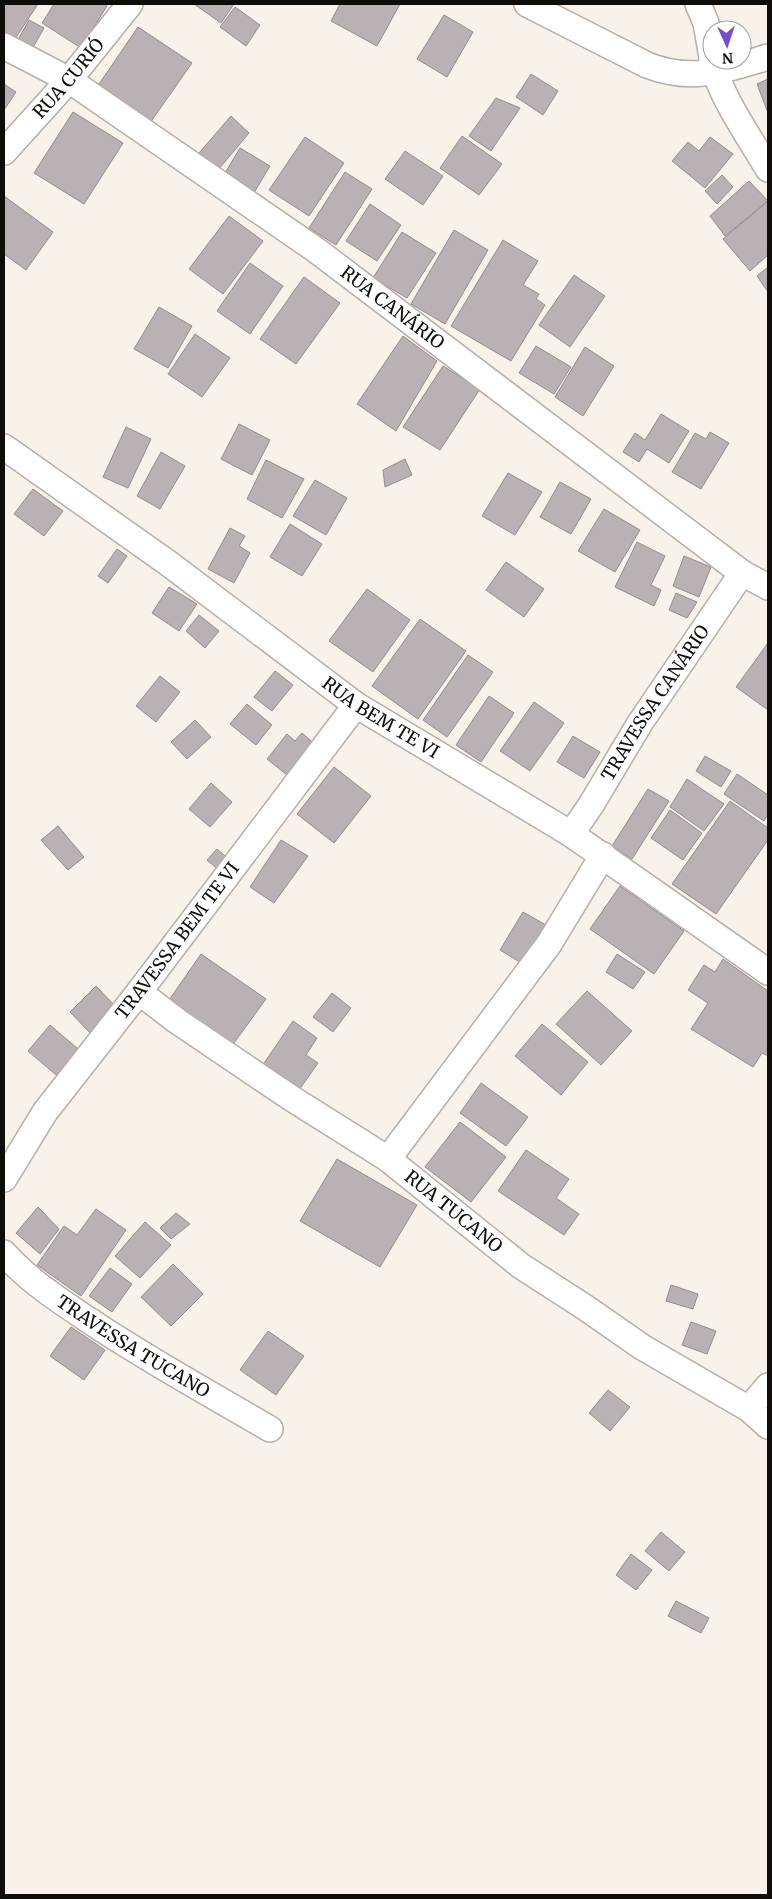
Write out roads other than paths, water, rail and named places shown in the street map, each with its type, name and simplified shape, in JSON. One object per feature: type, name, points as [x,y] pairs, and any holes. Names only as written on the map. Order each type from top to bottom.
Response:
[{"type":"street","name":"RUA CURIÓ","points":[[4,152],[69,80],[130,4]]},
{"type":"street","points":[[527,4],[664,72],[681,74],[702,67]]},
{"type":"street","points":[[698,4],[705,20]]},
{"type":"street","name":"RUA CANÁRIO","points":[[4,46],[69,80],[316,250],[742,573],[768,587]]},
{"type":"street","points":[[752,59],[768,57]]},
{"type":"street","points":[[716,70],[736,115],[768,169]]},
{"type":"street","name":"RUA BEM TE VI","points":[[4,447],[168,563],[356,705],[571,834],[768,972]]},
{"type":"street","name":"TRAVESSA CANÁRIO","points":[[571,834],[591,805],[640,723],[742,573]]},
{"type":"street","name":"TRAVESSA BEM TE VI","points":[[4,1179],[45,1112],[139,992],[356,705]]},
{"type":"street","points":[[388,1159],[549,944],[603,855]]},
{"type":"street","name":"RUA TUCANO","points":[[139,992],[244,1067],[388,1159],[521,1266],[642,1347],[749,1410],[768,1426]]},
{"type":"street","name":"TRAVESSA TUCANO","points":[[4,1253],[16,1267],[48,1293],[120,1341],[270,1429]]},
{"type":"street","points":[[749,1410],[768,1386]]}]
